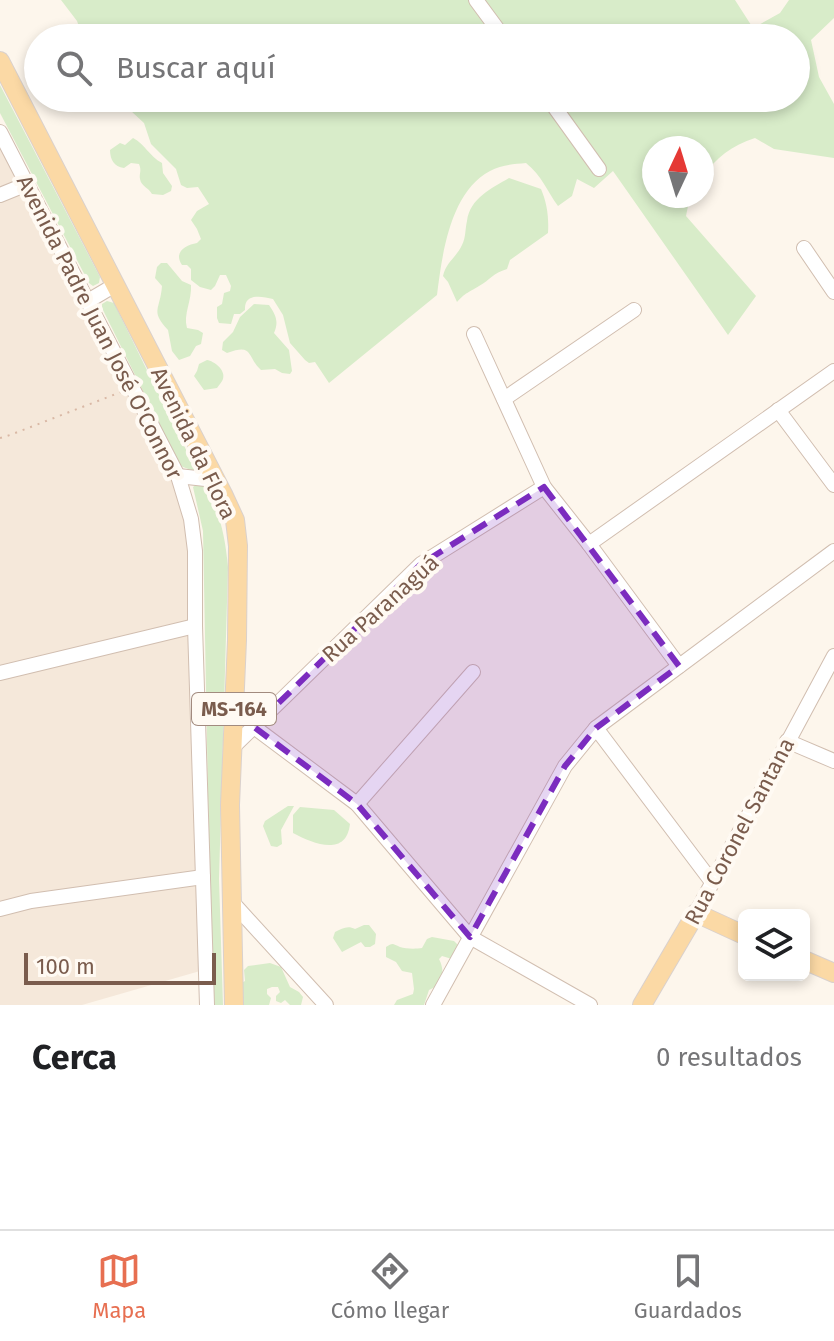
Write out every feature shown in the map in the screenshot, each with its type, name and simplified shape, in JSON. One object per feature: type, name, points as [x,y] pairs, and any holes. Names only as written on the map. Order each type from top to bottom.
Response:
[{"type":"main road","name":"Avenida da Flora","points":[[0,61],[24,108]]},
{"type":"main road","name":"Avenida da Flora","points":[[26,112],[235,520],[238,546],[237,640],[230,805],[234,1005]]},
{"type":"main road","points":[[696,913],[738,932]]},
{"type":"main road","name":"Rua Coronel Santana","points":[[647,1002],[696,913]]},
{"type":"main road","points":[[810,963],[834,973]]},
{"type":"street","points":[[476,0],[494,24]]},
{"type":"street","points":[[558,112],[599,169]]},
{"type":"street","name":"Avenida Padre Juan José O'Connor","points":[[0,132],[178,476],[191,519],[195,551],[207,1005]]},
{"type":"street","points":[[0,195],[27,184]]},
{"type":"street","points":[[804,248],[834,292]]},
{"type":"street","points":[[88,301],[115,285]]},
{"type":"street","points":[[504,399],[634,310]]},
{"type":"street","points":[[474,334],[544,487],[679,666]]},
{"type":"street","points":[[589,544],[834,371]]},
{"type":"street","points":[[778,410],[834,485]]},
{"type":"street","points":[[178,476],[215,480]]},
{"type":"street","name":"Rua Paranaguá","points":[[232,748],[421,564],[544,487]]},
{"type":"street","points":[[433,1005],[565,766],[596,728],[834,551]]},
{"type":"street","points":[[0,673],[195,626]]},
{"type":"street","name":"Rua Coronel Santana","points":[[696,913],[834,656]]},
{"type":"street","points":[[357,804],[473,672]]},
{"type":"street","points":[[254,727],[357,804],[470,937],[590,1005]]},
{"type":"street","points":[[596,728],[712,882]]},
{"type":"street","points":[[787,741],[834,761]]},
{"type":"street","points":[[0,909],[31,901],[203,877]]},
{"type":"street","points":[[232,902],[326,1005]]},
{"type":"path","points":[[0,438],[133,387]]},
{"type":"highlighted area","points":[[544,487],[679,666],[596,728],[565,766],[470,937],[357,804],[254,727],[421,564]]},
{"type":"shaded area","points":[[0,139],[176,476],[189,527],[200,971],[82,1005],[0,1005]]},
{"type":"green space","points":[[61,0],[735,0],[750,24],[78,24]]},
{"type":"green space","points":[[789,0],[834,0],[834,18],[811,40],[819,77],[834,104],[834,158],[774,149],[755,138],[739,144],[714,163],[714,136],[642,136],[642,208],[688,208],[686,216],[756,296],[728,335],[613,171],[594,188],[577,179],[572,196],[558,206],[526,163],[508,165],[490,171],[476,181],[457,209],[445,244],[437,295],[329,383],[315,362],[305,360],[290,343],[283,315],[273,299],[250,298],[245,310],[234,314],[231,324],[219,323],[217,307],[222,304],[224,293],[230,291],[231,286],[226,275],[220,275],[211,290],[200,287],[191,280],[191,269],[182,265],[179,256],[185,247],[201,239],[191,220],[197,211],[209,204],[198,187],[181,185],[176,169],[151,144],[144,123],[132,112],[810,112],[810,24],[760,24],[780,13]]},
{"type":"green space","points":[[0,85],[100,277],[99,283],[93,286],[0,113]]},
{"type":"green space","points":[[133,138],[162,163],[163,173],[172,186],[171,191],[163,195],[152,194],[141,181],[139,164],[131,163],[124,168],[113,162],[110,150],[120,143],[125,145]]},
{"type":"green space","points":[[509,178],[541,189],[547,210],[548,233],[510,260],[507,269],[457,302],[443,276],[444,271],[462,245],[472,206]]},
{"type":"green space","points":[[161,263],[167,263],[182,281],[191,285],[187,328],[203,333],[201,344],[190,356],[179,360],[172,351],[168,330],[158,314],[162,286],[155,278]]},
{"type":"green space","points":[[107,301],[114,303],[197,472],[179,464],[102,308]]},
{"type":"green space","points":[[254,304],[269,305],[273,312],[276,322],[274,333],[289,350],[290,374],[275,369],[261,370],[246,350],[227,353],[222,350],[223,342],[233,332],[240,317]]},
{"type":"green space","points":[[207,360],[219,366],[223,380],[217,388],[204,390],[194,376],[199,364]]},
{"type":"green space","points":[[203,485],[218,514],[228,567],[219,879],[223,1005],[212,1005],[203,531],[193,487]]},
{"type":"green space","points":[[288,806],[294,806],[281,830],[282,844],[271,846],[263,826],[265,821]]},
{"type":"green space","points":[[300,807],[334,810],[350,824],[347,835],[342,841],[327,845],[293,833],[293,815]]},
{"type":"green space","points":[[369,925],[376,934],[375,944],[365,947],[361,942],[342,952],[333,938],[335,932]]},
{"type":"green space","points":[[432,937],[454,941],[458,945],[456,955],[452,959],[442,956],[439,959],[441,979],[439,985],[429,990],[424,1005],[394,1005],[397,1000],[413,994],[412,973],[402,971],[396,962],[386,957],[386,947],[393,944],[422,948]]},
{"type":"green space","points":[[270,963],[281,967],[290,987],[303,997],[301,1005],[290,1005],[285,1000],[281,1003],[276,1001],[280,992],[278,987],[272,987],[267,989],[271,998],[269,1005],[230,1005],[240,984],[245,981],[244,970],[248,966]]}]
